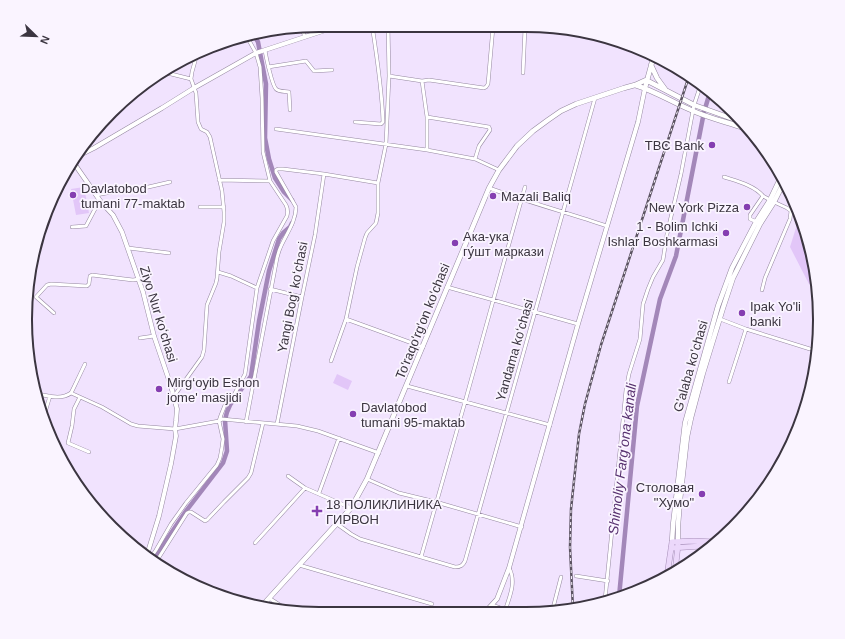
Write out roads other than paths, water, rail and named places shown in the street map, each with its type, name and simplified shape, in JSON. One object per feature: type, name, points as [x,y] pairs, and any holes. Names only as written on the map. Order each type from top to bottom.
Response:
[{"type":"main road","points":[[645,88],[652,62]]},
{"type":"main road","points":[[651,65],[656,78],[668,92]]},
{"type":"main road","points":[[646,80],[694,105],[731,118]]},
{"type":"main road","name":"To'raqo'rg'on ko'chasi","points":[[266,602],[351,508],[367,479],[489,188],[499,170],[517,146],[533,131],[548,120],[571,107],[624,88],[635,86],[646,80]]},
{"type":"main road","name":"To'raqo'rg'on ko'chasi","points":[[635,86],[645,88],[692,111],[738,126]]},
{"type":"main road","name":"G'alaba ko'chasi","points":[[772,201],[778,184]]},
{"type":"main road","name":"G'alaba ko'chasi","points":[[676,564],[685,423],[720,300],[732,268],[780,188]]},
{"type":"main road","name":"G'alaba ko'chasi","points":[[668,569],[672,525],[691,418],[720,319],[736,271],[758,223]]},
{"type":"main road","points":[[671,545],[678,542],[708,542]]},
{"type":"main road","points":[[671,545],[678,548],[703,546]]},
{"type":"street","points":[[85,152],[256,53],[320,32]]},
{"type":"street","points":[[355,122],[382,124],[384,122],[377,52],[373,32]]},
{"type":"street","points":[[331,361],[346,319],[365,238],[376,222],[378,213],[378,183],[386,144],[389,76],[388,32]]},
{"type":"street","points":[[389,76],[484,88],[488,84],[493,32]]},
{"type":"street","points":[[523,73],[525,32]]},
{"type":"street","points":[[303,33],[305,37]]},
{"type":"street","points":[[153,554],[171,524],[220,458],[223,439],[220,420],[221,415],[225,405],[234,395],[245,374],[257,288],[273,241],[288,213],[288,208],[270,181],[263,152],[260,67],[256,53],[249,41]]},
{"type":"street","points":[[265,50],[268,67],[276,89],[279,91],[289,92],[290,110]]},
{"type":"street","points":[[174,396],[202,357],[204,350],[207,305],[216,283],[224,222],[224,207],[210,137],[207,132],[199,126],[196,93],[191,79],[195,60]]},
{"type":"street","points":[[268,67],[306,61],[314,71],[332,70]]},
{"type":"street","points":[[171,74],[191,79]]},
{"type":"street","points":[[422,81],[427,116],[428,150]]},
{"type":"street","points":[[498,607],[492,605],[497,599],[509,568],[522,527],[578,324],[638,122],[645,88]]},
{"type":"street","points":[[606,595],[626,390],[629,374],[640,339],[644,304],[648,289],[652,277],[663,260],[667,234],[681,174],[692,111],[699,90]]},
{"type":"street","name":"Yandama koʻchasi","points":[[337,524],[360,539],[456,567],[463,565],[507,414],[595,98]]},
{"type":"street","points":[[427,116],[489,127],[490,130],[480,146],[475,159]]},
{"type":"street","points":[[276,129],[428,150],[475,159],[499,170]]},
{"type":"street","name":"Ziyo Nur koʻchasi","points":[[76,166],[101,202],[113,215],[122,232],[139,279],[154,336],[177,409],[175,429],[176,436],[171,464],[159,516],[148,551]]},
{"type":"street","points":[[246,422],[277,258],[296,213],[296,207],[276,170],[283,169],[324,174],[378,183]]},
{"type":"street","name":"Yangi Bogʻ koʻchasi","points":[[277,424],[315,236],[324,174]]},
{"type":"street","points":[[724,176],[752,188],[763,196],[792,212],[765,278],[762,290]]},
{"type":"street","points":[[219,180],[270,181]]},
{"type":"street","points":[[96,195],[128,189],[144,188],[170,182]]},
{"type":"street","points":[[421,557],[466,402],[525,187]]},
{"type":"street","points":[[489,188],[522,200],[607,226]]},
{"type":"street","points":[[758,223],[750,219],[750,217],[763,196]]},
{"type":"street","points":[[72,227],[86,226],[95,209],[101,202]]},
{"type":"street","points":[[200,208],[224,207]]},
{"type":"street","points":[[128,248],[169,253]]},
{"type":"street","points":[[218,272],[232,276],[257,288]]},
{"type":"street","points":[[54,313],[36,297],[47,285],[87,286],[90,276],[92,275],[133,280],[139,279]]},
{"type":"street","points":[[447,288],[578,324]]},
{"type":"street","points":[[270,289],[302,296]]},
{"type":"street","points":[[346,319],[423,347]]},
{"type":"street","points":[[720,319],[746,329],[810,349]]},
{"type":"street","points":[[729,382],[746,329]]},
{"type":"street","points":[[140,338],[154,336]]},
{"type":"street","points":[[42,395],[63,397],[71,393],[85,364]]},
{"type":"street","points":[[407,386],[550,425]]},
{"type":"street","points":[[71,393],[102,407],[135,425],[175,429],[220,420],[228,420],[297,426],[318,431],[379,453]]},
{"type":"street","points":[[46,408],[50,396]]},
{"type":"street","points":[[80,397],[74,409],[68,443],[89,452]]},
{"type":"street","points":[[159,558],[187,513],[191,512],[205,521],[208,520],[248,478],[253,467],[263,423]]},
{"type":"street","points":[[319,493],[339,438]]},
{"type":"street","points":[[288,476],[306,488],[351,508]]},
{"type":"street","points":[[367,479],[399,493],[522,527]]},
{"type":"street","points":[[255,543],[306,488]]},
{"type":"street","points":[[299,565],[432,604]]},
{"type":"street","points":[[506,607],[513,582],[512,573],[509,568]]},
{"type":"street","points":[[576,576],[608,581]]},
{"type":"street","points":[[554,605],[561,577]]},
{"type":"street","points":[[269,598],[279,604]]},
{"type":"waterway","points":[[256,39],[266,84],[265,138],[269,159],[275,178],[284,192],[292,200]]},
{"type":"waterway","name":"Shimoliy Fargʻona kanali","points":[[620,591],[637,406],[660,299],[676,256],[704,112],[708,97]]},
{"type":"waterway","points":[[156,556],[186,511],[223,463],[227,451],[225,420],[227,412],[230,405],[251,376],[259,321],[269,271],[279,239],[292,223]]},
{"type":"railway","points":[[573,603],[570,547],[571,509],[579,434],[585,404],[601,345],[687,82]]},
{"type":"place","name":"TBC Bank","points":[[712,145]]},
{"type":"place","name":"Davlatobod tumani 77-maktab","points":[[73,195]]},
{"type":"place","name":"Mazali Baliq","points":[[493,196]]},
{"type":"place","name":"New York Pizza","points":[[747,207]]},
{"type":"place","name":"1 - Bolim Ichki Ishlar Boshkarmasi","points":[[726,233]]},
{"type":"place","name":"Ака-ука гу́шт маркази","points":[[455,243]]},
{"type":"place","name":"Ipak Yo'li banki","points":[[742,313]]},
{"type":"place","name":"Mirg‘oyib Eshon jome' masjidi","points":[[159,389]]},
{"type":"place","name":"Davlatobod tumani 95-maktab","points":[[353,414]]},
{"type":"place","name":"Столовая \"Хумо\"","points":[[702,494]]},
{"type":"place","name":"18 ПОЛИКЛИНИКА ГИРВОН","points":[[317,511]]}]
